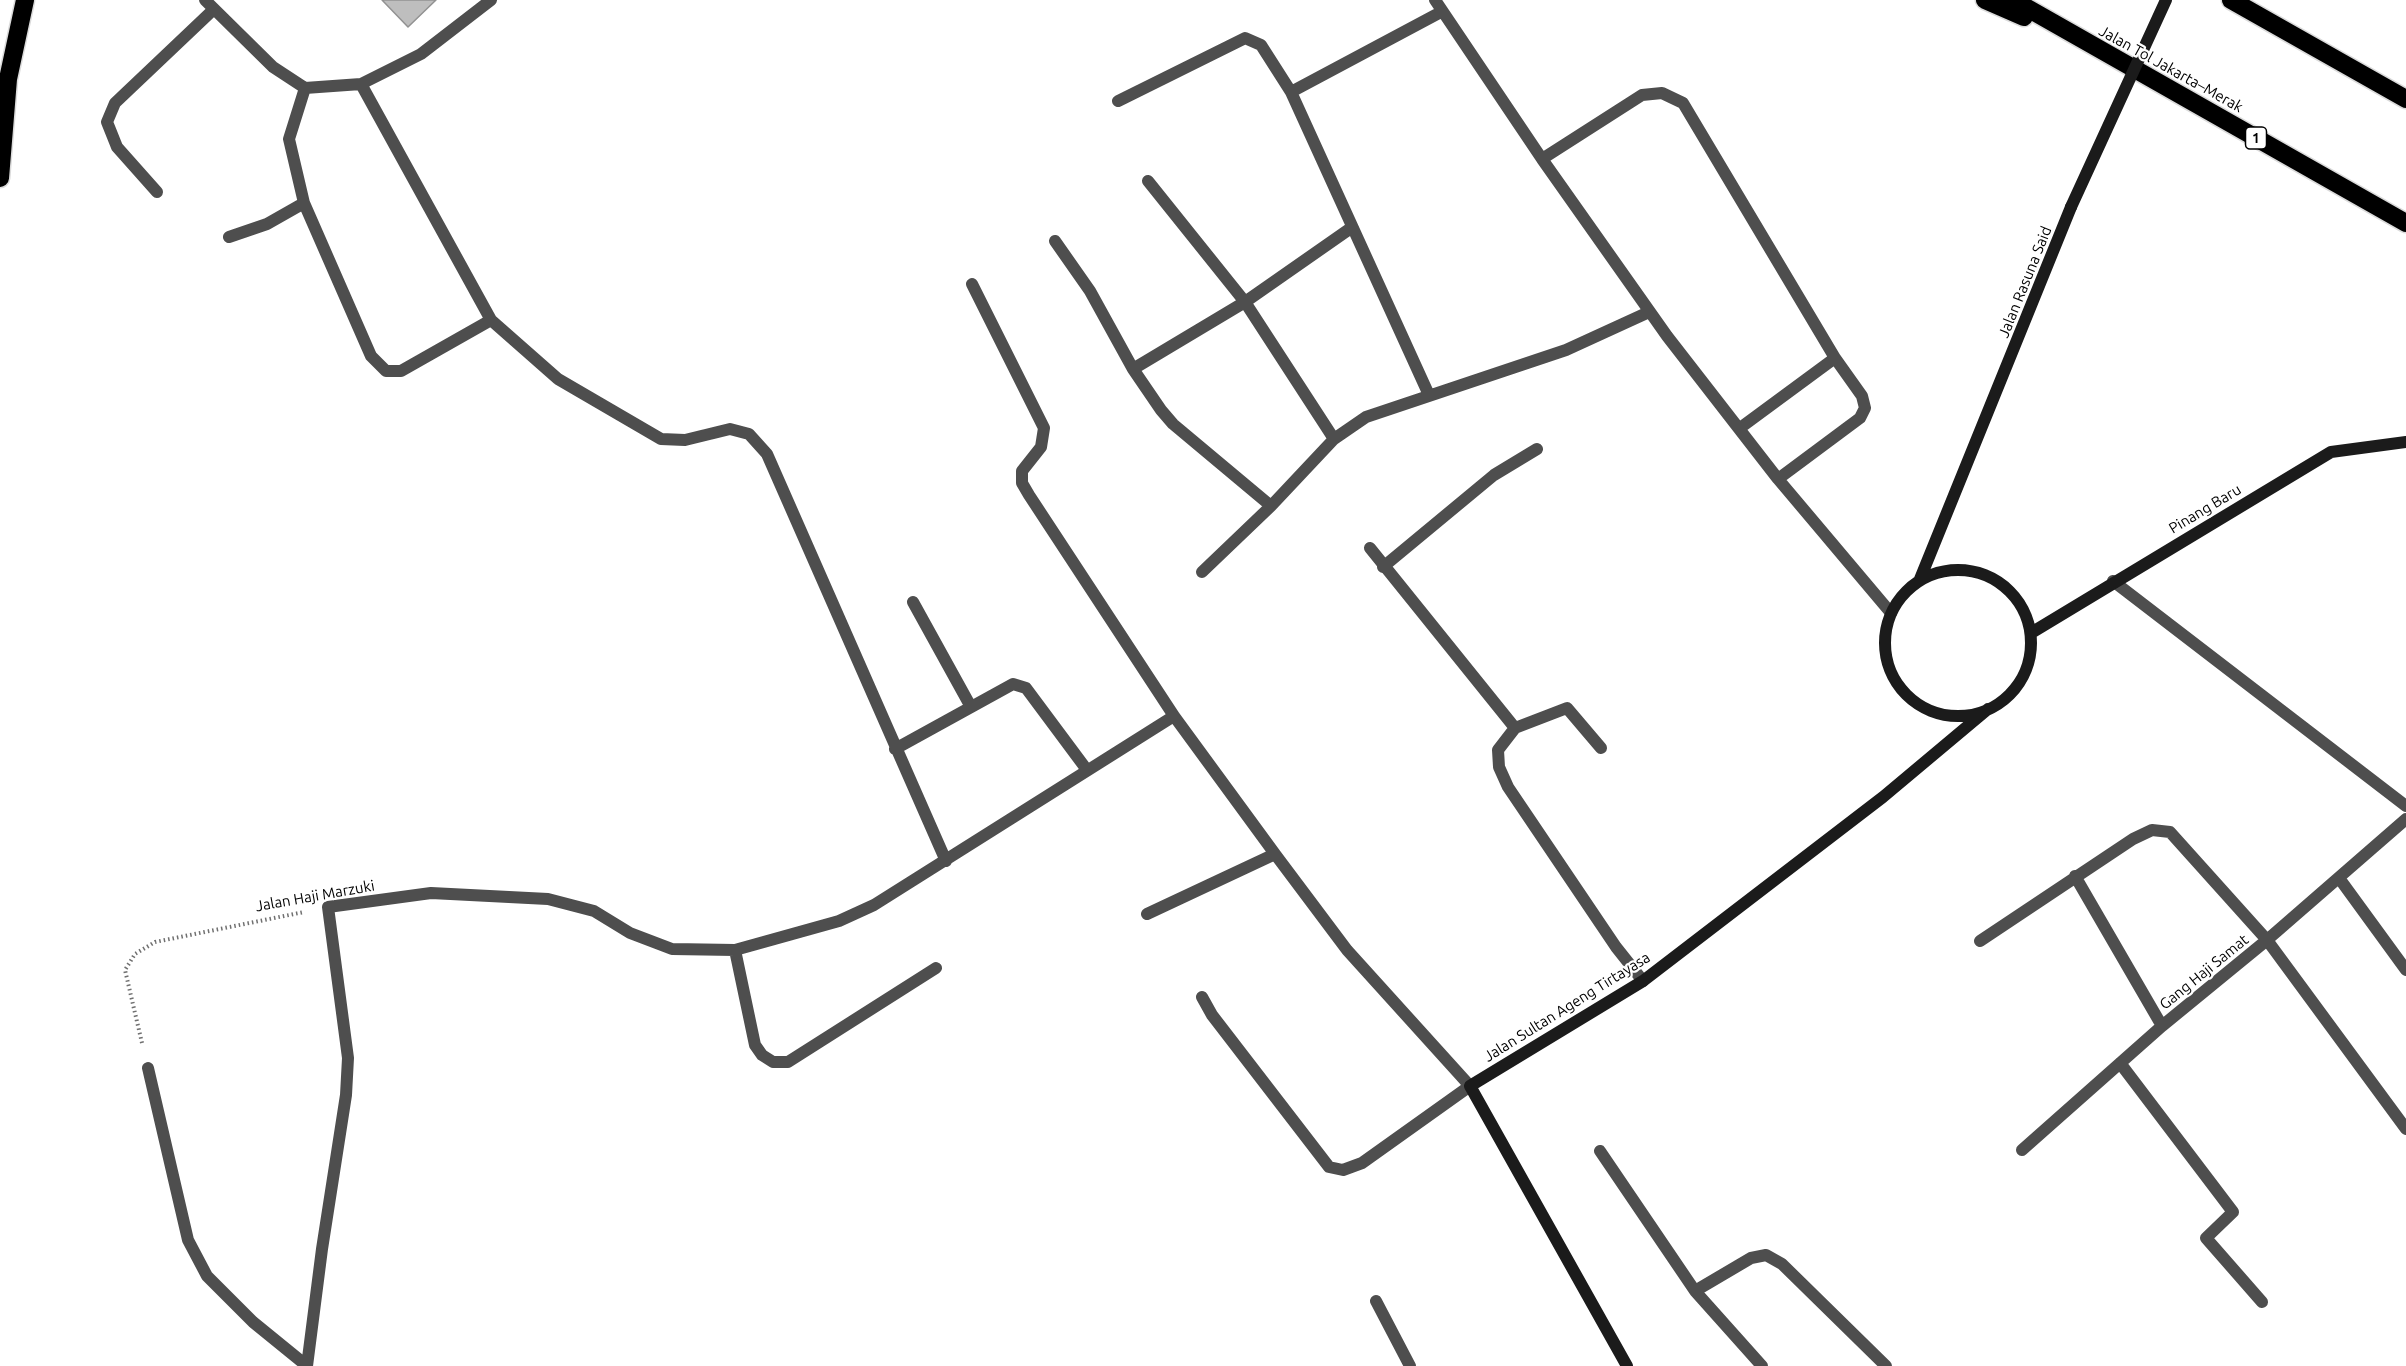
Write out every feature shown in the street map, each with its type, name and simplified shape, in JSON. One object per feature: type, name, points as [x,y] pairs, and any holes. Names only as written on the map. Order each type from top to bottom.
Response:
[{"type":"highway","points":[[0,178],[8,79],[25,0]]},
{"type":"highway","points":[[1986,0],[2105,53]]},
{"type":"highway","name":"Jalan Tol Jakarta–Merak","points":[[2013,0],[2406,223]]},
{"type":"highway","points":[[2231,0],[2406,99]]},
{"type":"main road","name":"Jalan Rasuna Said","points":[[1920,579],[2071,207],[2166,0]]},
{"type":"main road","name":"Pinang Baru","points":[[2031,633],[2331,452],[2406,442]]},
{"type":"main road","points":[[1947,570],[1976,572],[2001,584],[2021,605],[2031,633],[2030,656],[2022,678],[2008,697],[1988,710],[1960,716],[1931,711],[1907,695],[1890,670],[1884,641],[1891,613],[1903,594],[1920,579],[1947,570]]},
{"type":"main road","name":"Jalan Sultan Ageng Tirtayasa","points":[[1470,1086],[1643,981],[1883,797],[1988,710]]},
{"type":"main road","points":[[1470,1086],[1627,1366]]},
{"type":"street","points":[[157,192],[117,147],[107,122],[115,103],[209,5],[273,67],[305,88],[361,84],[421,54],[491,0]]},
{"type":"street","points":[[1435,0],[1441,12],[1649,312],[1778,479],[1891,613]]},
{"type":"street","points":[[1291,92],[1441,12]]},
{"type":"street","points":[[1118,101],[1245,38],[1261,45],[1291,92],[1351,228],[1429,394]]},
{"type":"street","points":[[361,84],[491,320],[558,379],[661,439],[685,441],[730,429],[749,434],[767,454],[946,861]]},
{"type":"street","points":[[305,88],[289,139],[304,203],[371,357],[386,371],[401,371],[491,320]]},
{"type":"street","points":[[1542,159],[1642,95],[1662,93],[1683,103],[1835,358],[1862,396],[1865,408],[1860,418],[1778,479]]},
{"type":"street","points":[[1148,181],[1245,302],[1334,439]]},
{"type":"street","points":[[229,237],[267,224],[304,203]]},
{"type":"street","points":[[1133,369],[1245,302],[1351,228]]},
{"type":"street","points":[[1055,241],[1090,291],[1133,369],[1173,424],[1271,506]]},
{"type":"street","points":[[972,284],[1044,428],[1041,447],[1022,471],[1022,483],[1174,716],[1275,854],[1347,950],[1470,1086],[1362,1163],[1343,1170],[1329,1167],[1212,1015],[1202,997]]},
{"type":"street","points":[[1202,572],[1271,506],[1334,439],[1366,417],[1566,350],[1649,312]]},
{"type":"street","points":[[1740,428],[1835,358]]},
{"type":"street","points":[[1383,567],[1494,475],[1537,449]]},
{"type":"street","points":[[1370,548],[1515,728]]},
{"type":"street","points":[[2114,581],[2406,807]]},
{"type":"street","points":[[914,602],[971,707]]},
{"type":"street","points":[[895,749],[1013,684],[1026,688],[1087,770]]},
{"type":"street","points":[[1601,748],[1567,708],[1515,728],[1498,750],[1500,767],[1508,787],[1616,946],[1643,981]]},
{"type":"street","name":"Jalan Haji Marzuki","points":[[328,907],[431,893],[548,899],[594,911],[630,933],[672,949],[735,950],[839,921],[874,905],[1174,716]]},
{"type":"street","name":"Gang Haji Samat","points":[[2022,1150],[2162,1026],[2267,940],[2406,819]]},
{"type":"street","points":[[1980,941],[2075,876],[2152,830],[2170,832],[2267,940],[2406,1129]]},
{"type":"street","points":[[1147,914],[1275,854]]},
{"type":"street","points":[[2075,876],[2162,1026]]},
{"type":"street","points":[[2339,878],[2406,970]]},
{"type":"street","points":[[307,1366],[322,1249],[346,1095],[348,1058],[328,907]]},
{"type":"street","points":[[735,950],[755,1045],[762,1055],[773,1062],[788,1062],[936,968]]},
{"type":"street","points":[[2120,1063],[2234,1212],[2206,1238],[2262,1302]]},
{"type":"street","points":[[148,1068],[188,1240],[207,1276],[253,1322],[307,1366]]},
{"type":"street","points":[[1600,1151],[1695,1291],[1762,1366]]},
{"type":"street","points":[[1695,1291],[1751,1258],[1766,1255],[1782,1264],[1886,1366]]},
{"type":"street","points":[[1376,1301],[1410,1366]]},
{"type":"path","name":"Jalan Haji Marzuki","points":[[148,1068],[125,970],[135,954],[155,942],[328,907]]},
{"type":"building","points":[[382,0],[436,0],[408,27]]}]
